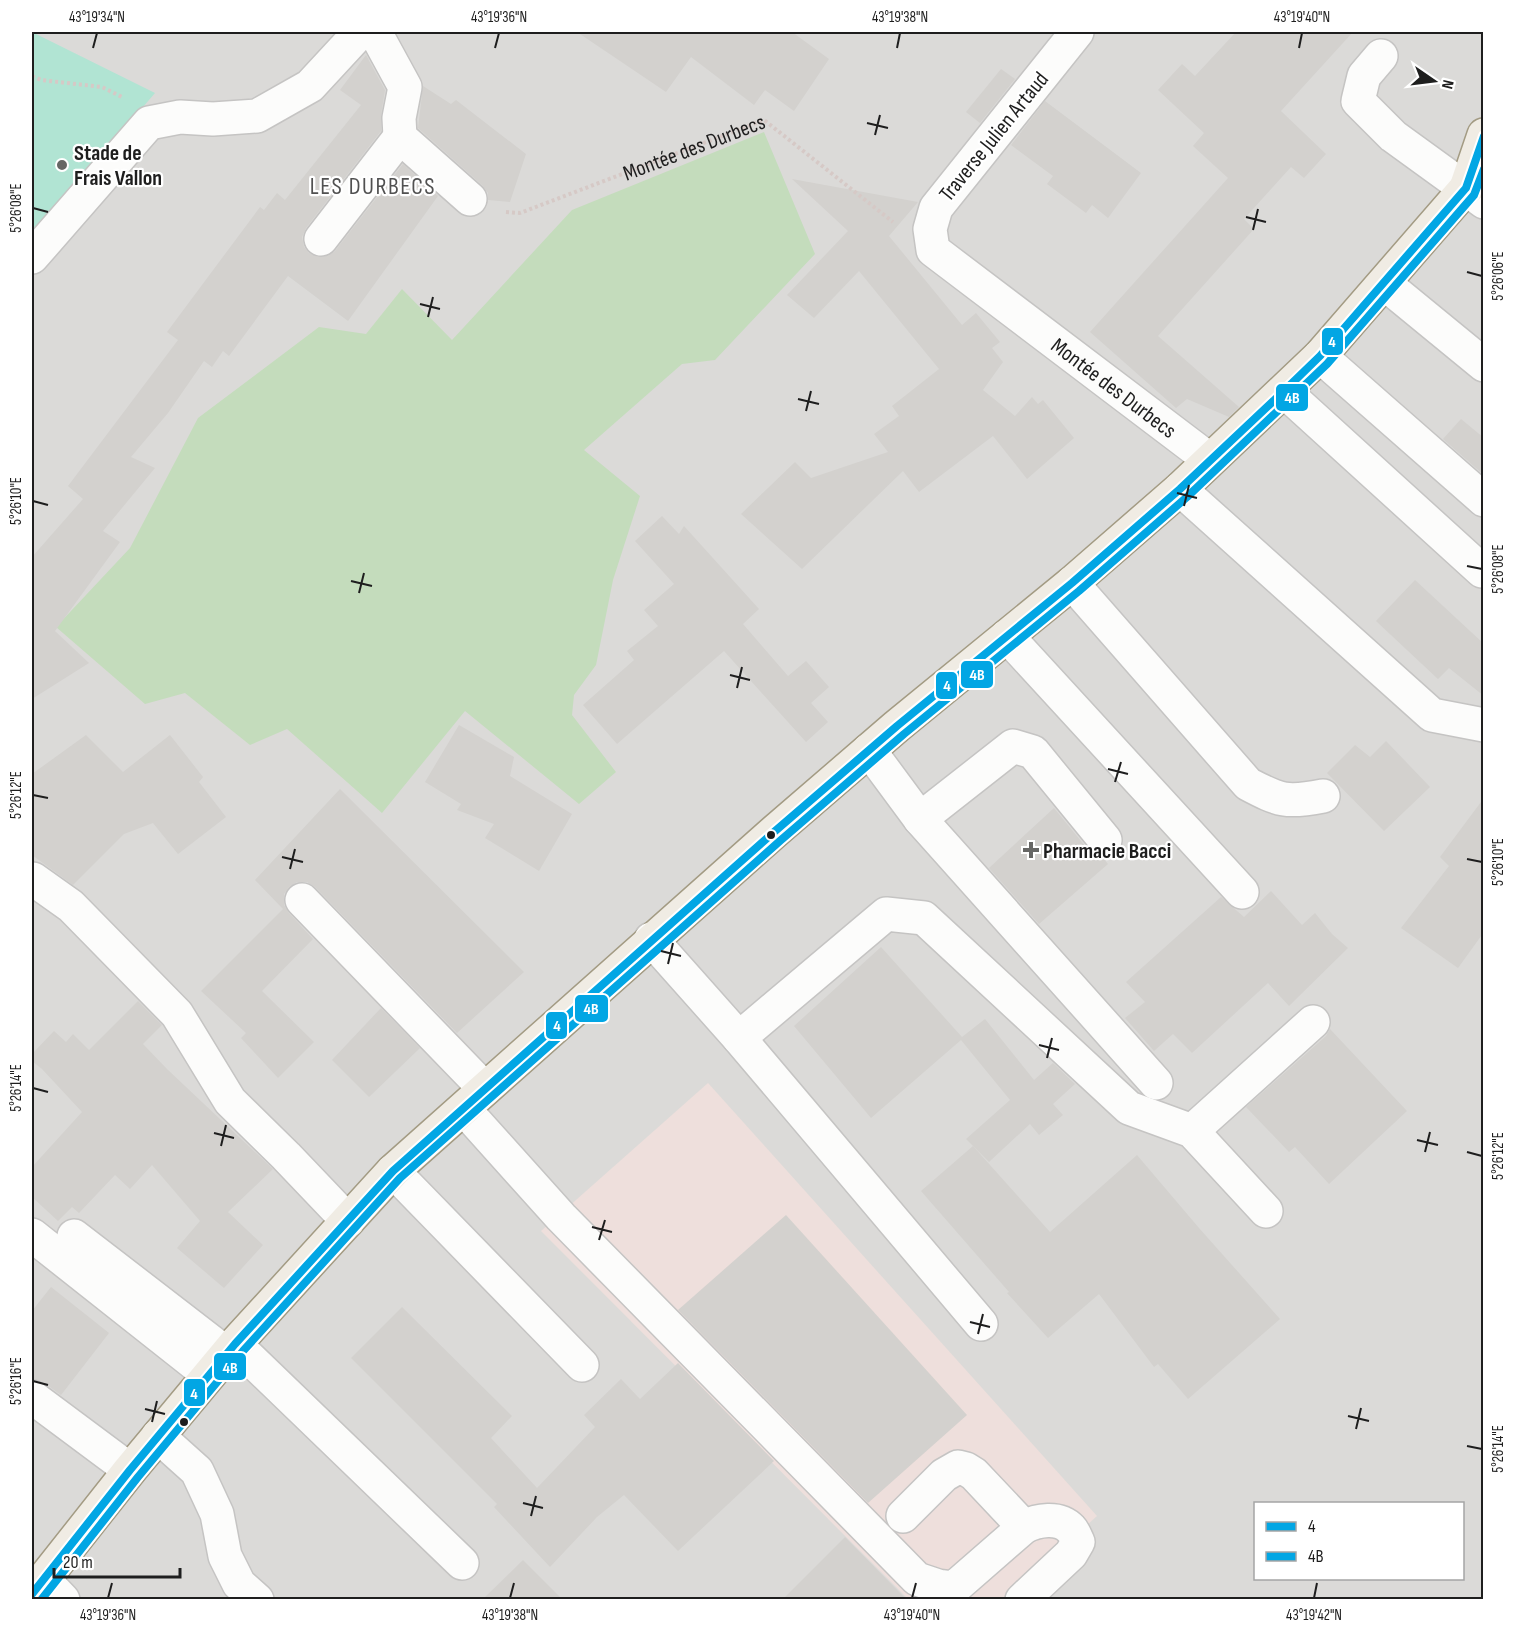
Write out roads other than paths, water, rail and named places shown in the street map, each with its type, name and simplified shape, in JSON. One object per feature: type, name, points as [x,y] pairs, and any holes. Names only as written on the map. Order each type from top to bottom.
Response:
[{"type":"main road","points":[[45,1579],[130,1470],[224,1358],[393,1171],[651,939],[869,750],[1072,583],[1180,489],[1284,391],[1320,356],[1384,283],[1478,189],[1484,135]]},
{"type":"street","name":"Traverse Julien Artaud","points":[[933,250],[930,229],[936,208],[1077,32]]},
{"type":"street","points":[[32,256],[149,123],[180,117],[213,119],[257,116],[310,86],[356,34],[405,87],[399,118],[400,137],[321,239]]},
{"type":"street","points":[[1381,56],[1364,76],[1358,101],[1393,136],[1478,189]]},
{"type":"street","points":[[400,137],[470,199]]},
{"type":"street","name":"Montée des Durbecs","points":[[933,250],[1210,460]]},
{"type":"street","points":[[1384,283],[1484,365]]},
{"type":"street","points":[[1320,356],[1484,500]]},
{"type":"street","points":[[1284,391],[1482,572]]},
{"type":"street","points":[[1180,489],[1432,715],[1484,725]]},
{"type":"street","points":[[1072,583],[1248,784],[1274,798],[1298,801],[1323,796]]},
{"type":"street","points":[[1007,636],[1242,892]]},
{"type":"street","points":[[920,819],[1013,746],[1033,753],[1106,840]]},
{"type":"street","points":[[869,750],[920,819],[1156,1083]]},
{"type":"street","points":[[33,879],[71,906],[177,1014],[230,1101],[348,1221]]},
{"type":"street","points":[[302,900],[474,1099],[561,1217],[917,1580],[954,1588],[1024,1527],[1035,1521],[1059,1521],[1071,1529],[1078,1542],[1071,1554],[1022,1599]]},
{"type":"street","points":[[739,1038],[886,914],[924,918],[1129,1108],[1192,1131],[1266,1211]]},
{"type":"street","points":[[651,939],[739,1038],[981,1324]]},
{"type":"street","points":[[1192,1131],[1313,1022]]},
{"type":"street","points":[[393,1171],[582,1365]]},
{"type":"street","points":[[32,1235],[224,1358]]},
{"type":"street","points":[[74,1236],[224,1358],[462,1563]]},
{"type":"street","points":[[32,1397],[130,1470]]},
{"type":"street","points":[[158,1436],[197,1471],[217,1514],[225,1556],[239,1584],[257,1599]]},
{"type":"street","points":[[903,1516],[944,1475],[958,1467],[974,1474],[1024,1527]]},
{"type":"place","name":"Stade de Frais Vallon","points":[[62,165]]},
{"type":"place","name":"Pharmacie Bacci","points":[[1031,850]]},
{"type":"district","name":"LES DURBECS","points":[[373,186]]}]
